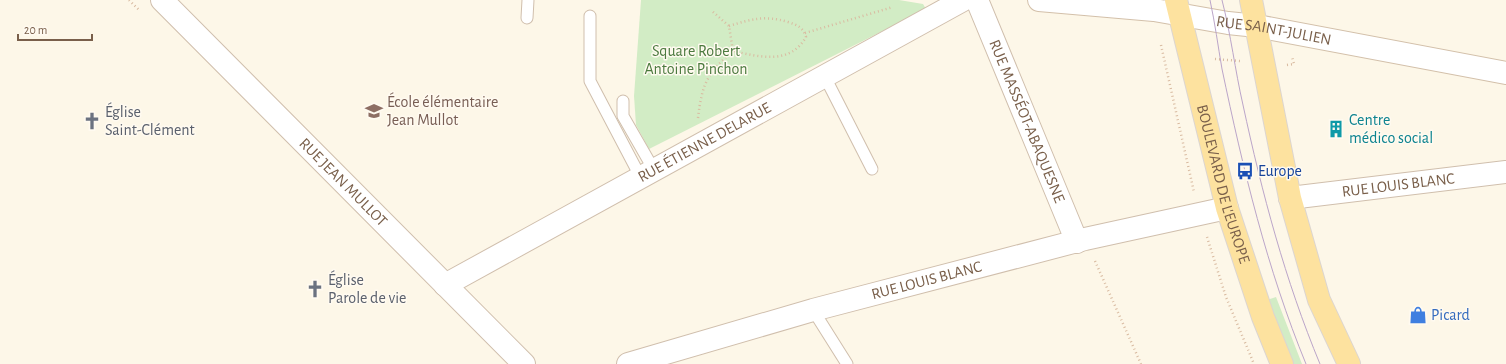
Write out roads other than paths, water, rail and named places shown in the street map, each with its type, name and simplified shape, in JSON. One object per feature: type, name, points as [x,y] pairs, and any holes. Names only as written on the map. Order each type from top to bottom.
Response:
[{"type":"main road","points":[[1251,0],[1290,198],[1320,300],[1349,364]]},
{"type":"main road","name":"BOULEVARD DE L'EUROPE","points":[[1178,8],[1227,208],[1263,317],[1282,364]]},
{"type":"street","name":"RUE JEAN MULLOT","points":[[162,0],[524,364]]},
{"type":"street","name":"RUE ÉTIENNE DELARUE","points":[[445,285],[963,0]]},
{"type":"street","name":"RUE MASSÉOT-ABAQUESNE","points":[[977,0],[1081,240]]},
{"type":"street","name":"RUE SAINT-JULIEN","points":[[1039,0],[1154,10],[1178,8],[1257,26],[1506,73]]},
{"type":"street","name":"RUE LOUIS BLANC","points":[[1290,198],[1506,172]]},
{"type":"street","name":"RUE LOUIS BLANC","points":[[628,364],[813,310],[1081,240],[1227,208]]},
{"type":"lane","points":[[527,18],[528,0]]},
{"type":"lane","points":[[590,16],[590,81],[648,174]]},
{"type":"lane","points":[[824,77],[872,169]]},
{"type":"lane","points":[[623,101],[623,116],[648,174]]},
{"type":"lane","points":[[813,310],[847,364]]},
{"type":"tram line","points":[[1210,0],[1222,69],[1257,218],[1279,292],[1306,364]]},
{"type":"tram line","points":[[1222,0],[1243,105],[1266,203],[1285,268],[1307,332],[1320,364]]},
{"type":"place","name":"École élémentaire Jean Mullot","points":[[374,111]]},
{"type":"place","name":"Église Saint-Clément","points":[[92,121]]},
{"type":"place","name":"Centre médico social","points":[[1336,129]]},
{"type":"place","name":"Europe","points":[[1245,171]]},
{"type":"place","name":"Église Parole de vie","points":[[315,289]]},
{"type":"place","name":"Picard","points":[[1418,315]]},
{"type":"park label","name":"Square Robert Antoine Pinchon","points":[[696,60]]}]
